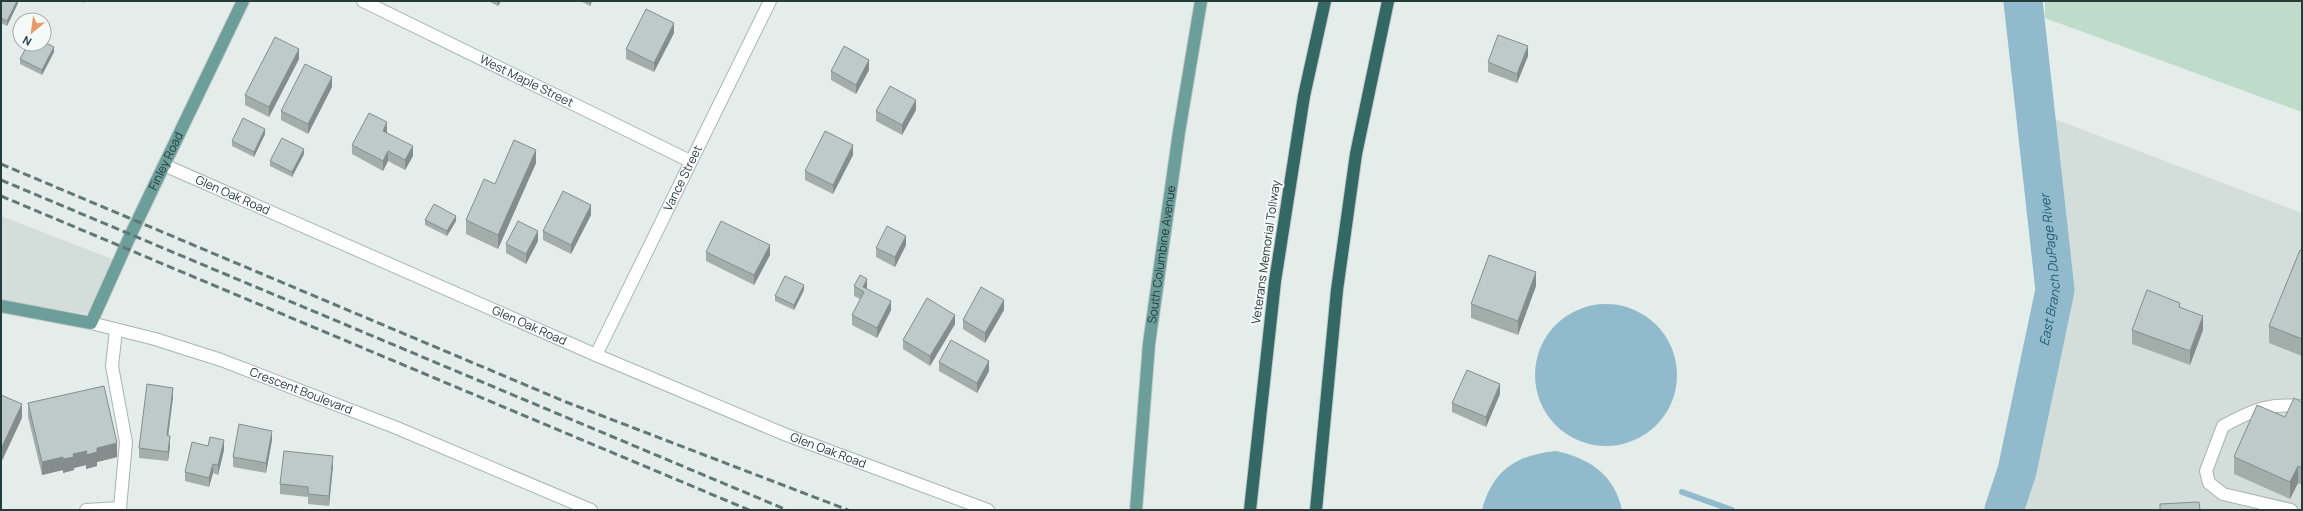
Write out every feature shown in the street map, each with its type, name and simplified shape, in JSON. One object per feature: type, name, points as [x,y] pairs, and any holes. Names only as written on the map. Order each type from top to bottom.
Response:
[{"type":"highway","name":"Veterans Memorial Tollway","points":[[1250,510],[1275,280],[1304,96],[1325,1]]},
{"type":"highway","points":[[1316,510],[1337,290],[1354,162],[1388,1]]},
{"type":"main road","name":"Finley Road","points":[[91,323],[164,165],[243,1]]},
{"type":"main road","name":"South Columbine Avenue","points":[[1136,510],[1149,344],[1179,132],[1201,1]]},
{"type":"main road","name":"Crescent Boulevard","points":[[1,306],[91,323]]},
{"type":"street","name":"West Maple Street","points":[[363,1],[690,162]]},
{"type":"street","name":"Vance Street","points":[[596,355],[770,1]]},
{"type":"street","name":"Glen Oak Road","points":[[164,165],[596,355],[784,434],[988,510]]},
{"type":"street","name":"Crescent Boulevard","points":[[91,323],[155,339],[221,360],[397,428],[591,510]]},
{"type":"street","points":[[86,510],[120,508],[126,442],[112,366],[116,330]]},
{"type":"street","points":[[2291,510],[2222,494],[2209,483],[2206,470],[2223,426],[2261,407],[2281,404],[2302,406]]},
{"type":"shaded area","points":[[2036,112],[2302,213],[2302,510],[2004,510],[2017,471],[2055,290]]},
{"type":"shaded area","points":[[1,216],[112,259],[88,314],[1,301]]},
{"type":"green space","points":[[2045,1],[2302,1],[2302,112],[2045,18]]},
{"type":"water","points":[[1606,304],[1627,307],[1651,320],[1661,330],[1674,354],[1677,375],[1674,396],[1661,420],[1651,430],[1627,443],[1606,446],[1585,443],[1561,430],[1551,420],[1538,396],[1535,375],[1538,354],[1551,330],[1561,320],[1585,307]]},
{"type":"water","points":[[1556,451],[1579,458],[1599,470],[1613,487],[1619,498],[1622,510],[1482,510],[1493,484],[1508,467],[1529,456]]},
{"type":"building","points":[[1,1],[17,1],[7,21],[1,18]]},
{"type":"building","points":[[646,9],[674,23],[654,63],[626,49]]},
{"type":"building","points":[[1498,35],[1528,46],[1517,74],[1488,62]]},
{"type":"building","points":[[275,37],[299,49],[269,107],[245,95]]},
{"type":"building","points":[[844,46],[869,60],[856,85],[831,71]]},
{"type":"building","points":[[24,52],[51,52],[42,70],[20,59]]},
{"type":"building","points":[[305,64],[332,77],[308,124],[281,111]]},
{"type":"building","points":[[890,86],[916,100],[902,125],[876,111]]},
{"type":"building","points":[[369,113],[387,122],[383,131],[413,146],[405,160],[388,151],[383,161],[352,145]]},
{"type":"building","points":[[243,118],[265,129],[254,152],[232,141]]},
{"type":"building","points":[[825,131],[853,145],[833,185],[805,171]]},
{"type":"building","points":[[282,138],[304,149],[292,172],[270,161]]},
{"type":"building","points":[[514,140],[536,150],[498,235],[466,220],[484,179],[495,184]]},
{"type":"building","points":[[563,191],[591,205],[571,245],[543,231]]},
{"type":"building","points":[[434,204],[456,216],[447,231],[425,220]]},
{"type":"building","points":[[518,221],[538,231],[526,254],[506,244]]},
{"type":"building","points":[[721,221],[770,245],[754,275],[706,252]]},
{"type":"building","points":[[887,226],[906,236],[895,257],[876,248]]},
{"type":"building","points":[[2300,250],[2302,251],[2302,339],[2269,326]]},
{"type":"building","points":[[1489,255],[1536,272],[1518,321],[1471,304]]},
{"type":"building","points":[[860,275],[867,279],[863,287],[891,301],[877,328],[852,315],[864,292],[854,286]]},
{"type":"building","points":[[785,276],[804,285],[794,305],[775,296]]},
{"type":"building","points":[[981,287],[1004,300],[985,333],[963,320]]},
{"type":"building","points":[[2147,290],[2180,303],[2179,307],[2203,316],[2190,351],[2132,330]]},
{"type":"building","points":[[927,298],[955,315],[930,356],[903,340]]},
{"type":"building","points":[[951,340],[989,361],[977,383],[939,362]]},
{"type":"building","points":[[1467,370],[1500,384],[1486,417],[1452,403]]},
{"type":"building","points":[[147,384],[173,388],[167,435],[170,436],[168,452],[139,448]]},
{"type":"building","points":[[104,386],[117,443],[97,448],[97,452],[86,455],[87,451],[73,454],[74,457],[63,459],[63,457],[42,462],[28,403]]},
{"type":"building","points":[[1,395],[22,404],[1,449]]},
{"type":"building","points":[[2294,398],[2302,402],[2302,468],[2298,466],[2290,482],[2234,457],[2257,405],[2285,417]]},
{"type":"building","points":[[239,424],[272,431],[266,463],[233,457]]},
{"type":"building","points":[[210,437],[224,440],[218,465],[213,464],[209,478],[185,472],[192,442],[208,446]]},
{"type":"building","points":[[284,451],[333,456],[329,496],[308,494],[308,487],[280,484]]},
{"type":"building","points":[[2199,502],[2200,510],[2160,510],[2160,504]]},
{"type":"waterway","name":"East Branch DuPage River","points":[[2004,510],[2017,471],[2055,290],[2023,1]]},
{"type":"waterway","points":[[1682,492],[1732,510]]},
{"type":"railway","points":[[1,164],[566,402],[848,510]]},
{"type":"railway","points":[[1,180],[787,510]]},
{"type":"railway","points":[[1,196],[749,510]]}]
